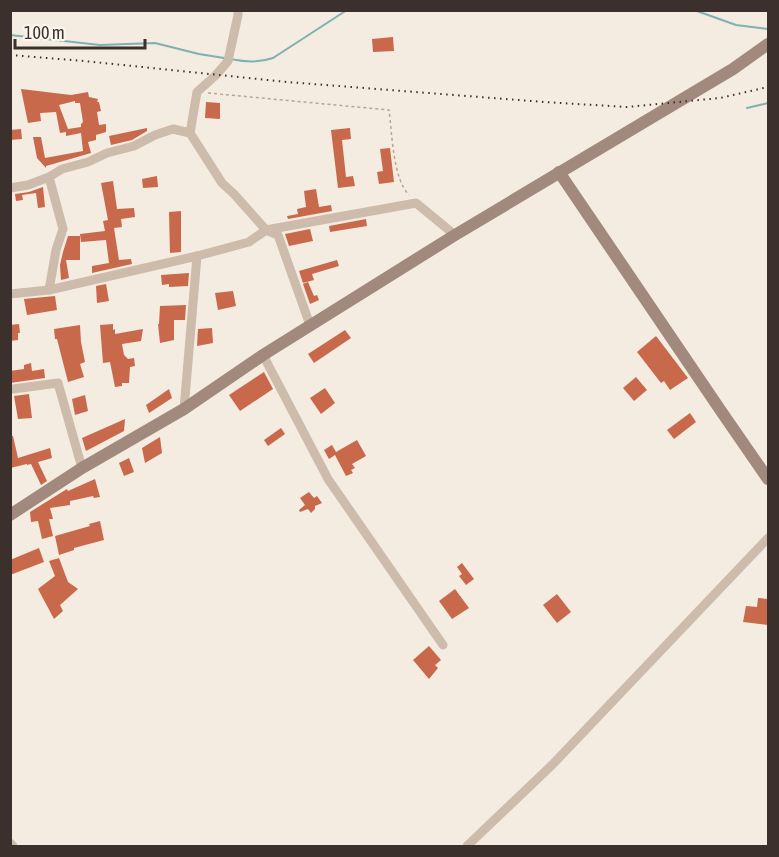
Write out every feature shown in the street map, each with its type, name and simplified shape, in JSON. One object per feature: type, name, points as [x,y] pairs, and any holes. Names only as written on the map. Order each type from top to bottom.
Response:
[{"type":"main road","points":[[10,516],[81,468],[184,410],[263,355],[454,235],[733,69],[768,44]]},
{"type":"main road","points":[[559,172],[768,479]]},
{"type":"street","points":[[190,134],[197,92],[216,75],[229,58],[238,10]]},
{"type":"street","points":[[10,188],[28,185],[49,177],[62,168],[88,162],[107,153],[134,146],[173,129],[190,134],[222,183],[266,230],[278,235],[310,325]]},
{"type":"street","points":[[49,177],[63,229],[56,250],[49,290]]},
{"type":"street","points":[[10,294],[49,290],[197,256],[249,242],[266,230],[416,203],[454,235]]},
{"type":"street","points":[[184,410],[197,256]]},
{"type":"street","points":[[263,355],[328,478],[443,645]]},
{"type":"street","points":[[13,390],[58,383],[81,468]]},
{"type":"street","points":[[467,846],[552,765],[768,538]]},
{"type":"street","points":[[10,843],[13,846]]},
{"type":"path","points":[[197,92],[389,110],[398,177],[405,192],[416,203]]},
{"type":"building","points":[[393,37],[394,51],[373,52],[372,39]]},
{"type":"building","points":[[21,89],[71,95],[88,92],[89,97],[98,99],[101,111],[97,112],[99,125],[106,124],[106,132],[96,135],[96,140],[88,142],[91,153],[46,166],[46,168],[37,158],[33,137],[41,137],[45,158],[83,151],[81,133],[66,136],[66,132],[60,133],[56,112],[40,113],[41,121],[28,123]],"holes":[[[75,101],[75,103],[80,103],[83,122],[81,127],[68,129],[59,105]]]},
{"type":"building","points":[[206,102],[220,103],[220,119],[205,118]]},
{"type":"building","points":[[147,128],[147,131],[132,140],[111,145],[109,136]]},
{"type":"building","points":[[350,128],[351,139],[342,140],[346,177],[353,176],[355,186],[338,188],[331,130]]},
{"type":"building","points":[[21,129],[22,139],[10,140],[10,130]]},
{"type":"building","points":[[390,148],[394,182],[379,184],[377,172],[383,171],[380,149]]},
{"type":"building","points":[[157,176],[158,187],[143,188],[142,179]]},
{"type":"building","points":[[113,181],[117,209],[134,208],[135,217],[121,219],[122,227],[114,228],[119,260],[131,259],[132,264],[92,273],[92,266],[109,263],[106,240],[81,242],[80,234],[105,231],[103,221],[108,220],[101,183]]},
{"type":"building","points":[[43,187],[45,207],[38,208],[36,193],[22,195],[23,200],[16,201],[15,194]]},
{"type":"building","points":[[316,189],[319,207],[331,205],[332,211],[288,219],[287,216],[298,214],[297,209],[306,207],[304,191]]},
{"type":"building","points":[[181,211],[181,252],[170,253],[169,212]]},
{"type":"building","points":[[366,219],[367,226],[330,232],[329,226]]},
{"type":"building","points":[[310,229],[313,241],[289,246],[285,234]]},
{"type":"building","points":[[68,236],[80,236],[80,260],[66,260],[69,278],[61,280],[60,265]]},
{"type":"building","points":[[337,260],[339,266],[312,274],[314,280],[303,283],[299,271]]},
{"type":"building","points":[[189,273],[188,286],[162,285],[161,275]]},
{"type":"building","points":[[308,282],[314,296],[317,295],[319,300],[310,304],[303,284]]},
{"type":"building","points":[[106,284],[109,301],[97,303],[96,286]]},
{"type":"building","points":[[233,291],[236,306],[218,310],[215,293]]},
{"type":"building","points":[[55,296],[57,310],[27,315],[24,299]]},
{"type":"building","points":[[186,305],[185,320],[174,320],[174,340],[160,343],[158,324],[160,306]]},
{"type":"building","points":[[19,324],[18,340],[10,341],[10,325]]},
{"type":"building","points":[[113,324],[115,334],[143,329],[141,341],[122,344],[124,355],[128,359],[134,358],[135,366],[130,367],[129,383],[122,383],[122,386],[115,387],[110,362],[103,363],[100,325]]},
{"type":"building","points":[[80,325],[85,362],[80,364],[84,377],[68,382],[54,329]]},
{"type":"building","points":[[212,328],[213,343],[197,346],[198,329]]},
{"type":"building","points":[[345,330],[351,338],[314,363],[308,354]]},
{"type":"building","points":[[656,336],[688,378],[670,390],[664,381],[661,383],[637,352]]},
{"type":"building","points":[[31,363],[32,371],[44,369],[45,378],[10,383],[10,371],[24,369],[24,365]]},
{"type":"building","points":[[264,372],[273,389],[240,411],[229,395]]},
{"type":"building","points":[[636,377],[647,390],[634,401],[623,388]]},
{"type":"building","points":[[325,388],[335,403],[321,414],[310,398]]},
{"type":"building","points":[[169,389],[172,398],[149,413],[146,405]]},
{"type":"building","points":[[29,394],[32,418],[18,419],[14,396]]},
{"type":"building","points":[[85,395],[88,411],[75,415],[72,399]]},
{"type":"building","points":[[690,413],[696,422],[674,439],[667,430]]},
{"type":"building","points":[[125,419],[124,431],[86,451],[82,438]]},
{"type":"building","points":[[281,428],[285,434],[268,446],[264,440]]},
{"type":"building","points":[[10,436],[13,436],[18,458],[50,448],[52,458],[38,462],[47,481],[41,485],[31,464],[10,468]]},
{"type":"building","points":[[160,437],[162,453],[145,463],[142,448]]},
{"type":"building","points":[[357,440],[366,456],[352,464],[355,468],[351,470],[353,473],[346,476],[335,455],[329,459],[324,450],[332,445],[336,452]]},
{"type":"building","points":[[129,458],[134,472],[124,476],[119,463]]},
{"type":"building","points":[[95,479],[100,497],[94,498],[93,496],[70,501],[70,505],[50,508],[53,519],[49,519],[53,536],[42,539],[38,521],[31,522],[30,512],[67,489],[68,491]]},
{"type":"building","points":[[309,492],[314,498],[317,496],[322,503],[315,506],[311,513],[308,509],[300,512],[299,510],[305,505],[300,498]]},
{"type":"building","points":[[100,521],[104,540],[74,548],[74,550],[59,555],[55,536]]},
{"type":"building","points":[[39,548],[44,562],[10,575],[10,560]]},
{"type":"building","points":[[59,558],[68,582],[78,589],[60,605],[63,611],[54,619],[38,589],[55,576],[49,561]]},
{"type":"building","points":[[462,563],[474,579],[466,585],[459,576],[462,574],[457,567]]},
{"type":"building","points":[[455,589],[469,608],[452,619],[439,601]]},
{"type":"building","points":[[557,594],[571,612],[557,623],[543,605]]},
{"type":"building","points":[[758,598],[768,599],[768,625],[743,622],[746,606],[757,607]]},
{"type":"building","points":[[429,646],[441,660],[435,665],[438,668],[429,679],[413,660]]},
{"type":"waterway","points":[[230,59],[252,62],[273,58],[347,10]]},
{"type":"waterway","points":[[694,10],[736,25],[768,29]]},
{"type":"waterway","points":[[10,35],[100,45],[155,43],[224,58]]},
{"type":"waterway","points":[[747,108],[768,103]]},
{"type":"railway","points":[[10,55],[287,82],[627,107],[720,98],[768,87]]}]
